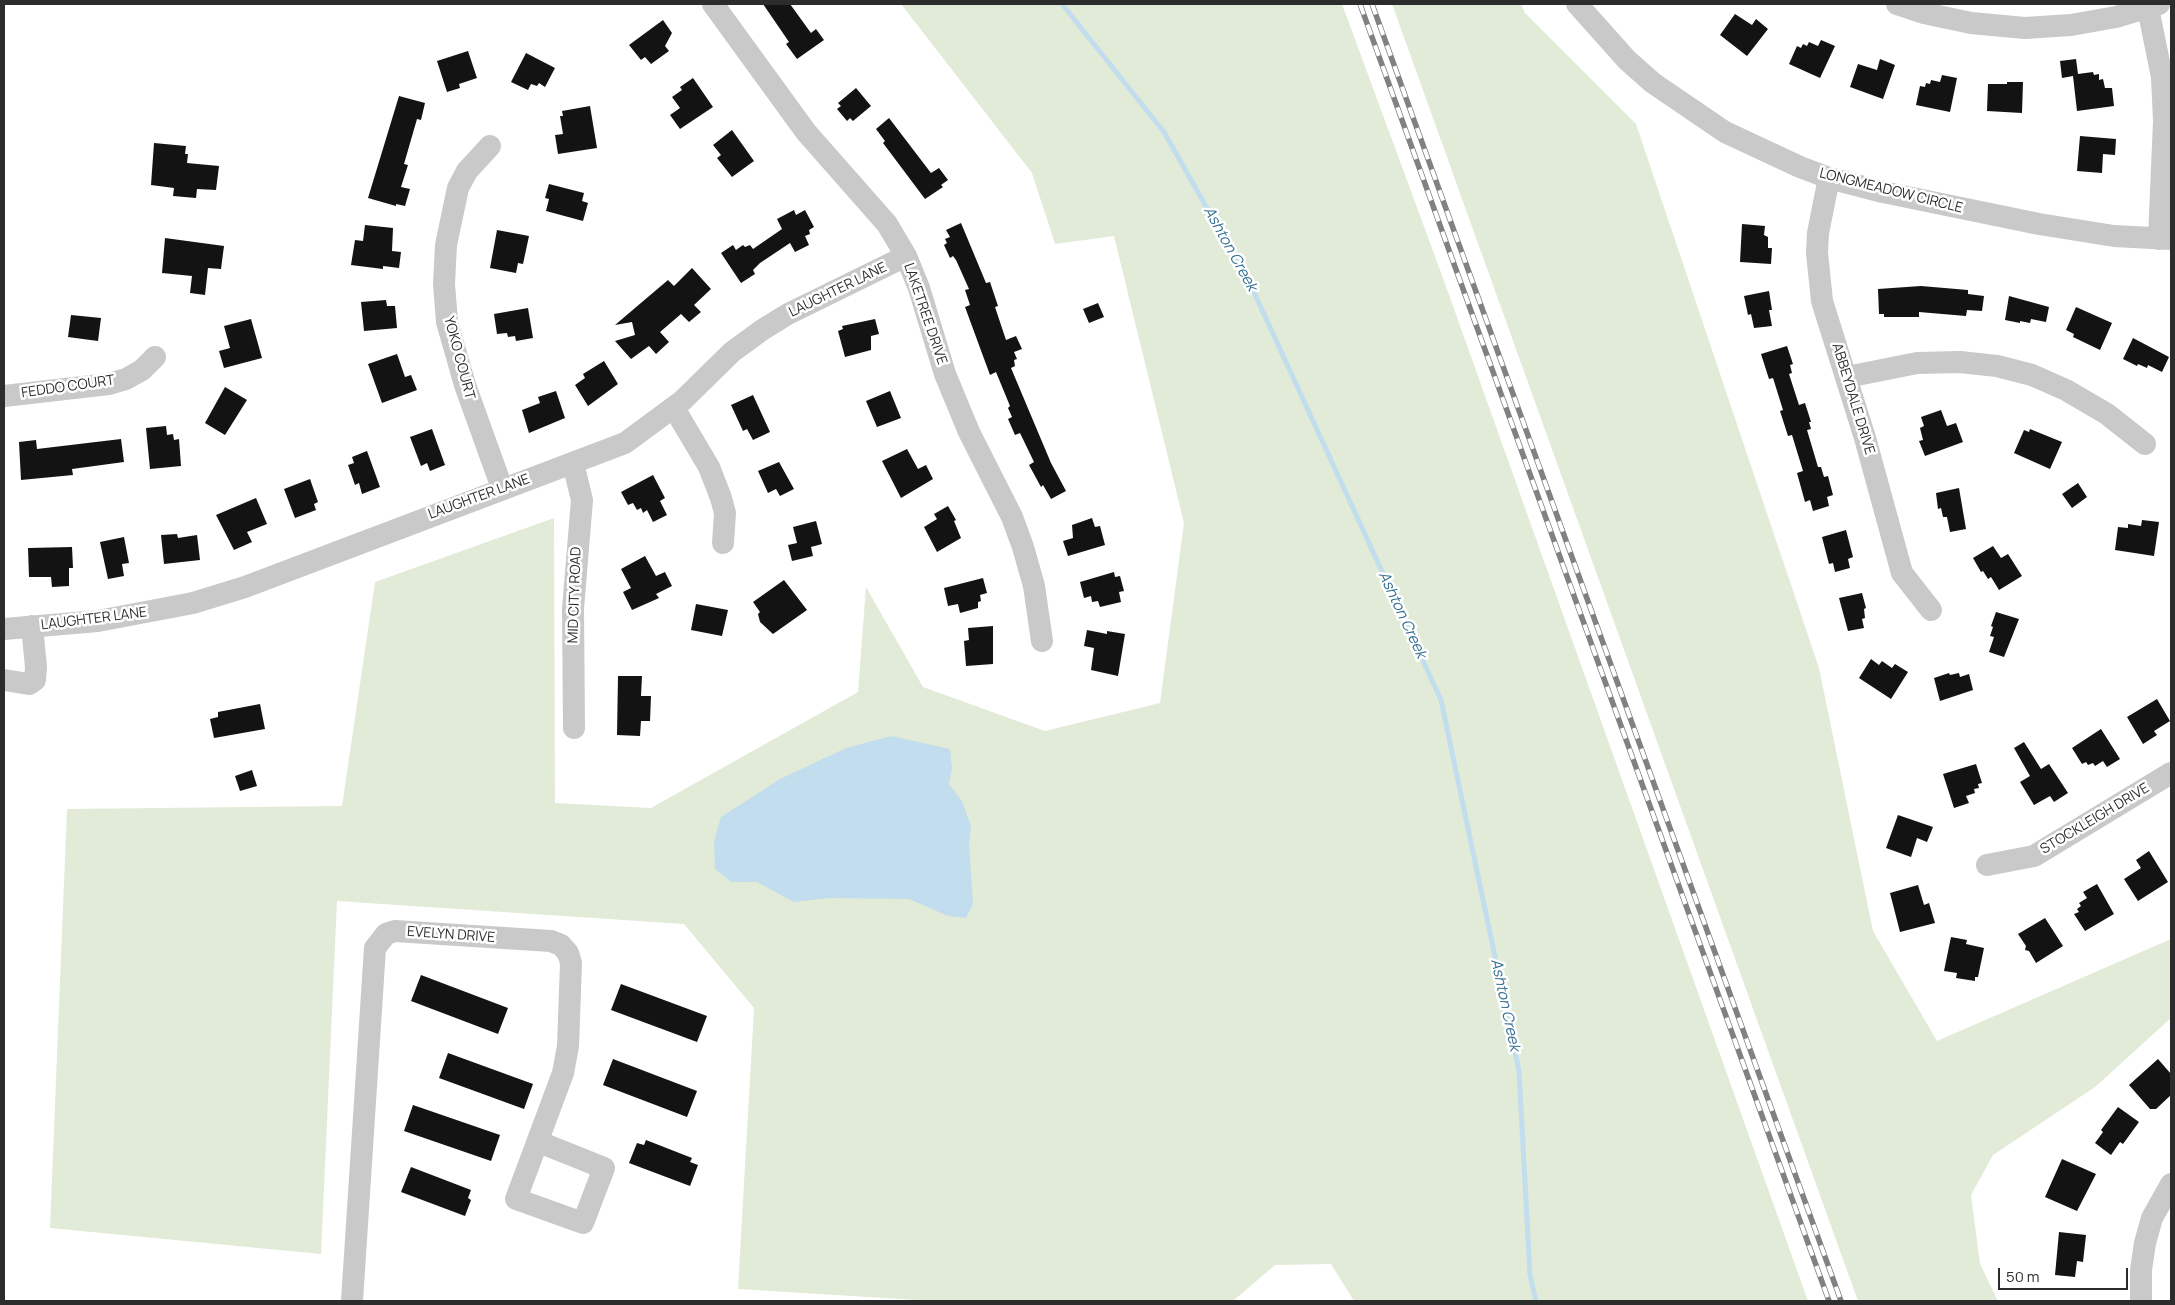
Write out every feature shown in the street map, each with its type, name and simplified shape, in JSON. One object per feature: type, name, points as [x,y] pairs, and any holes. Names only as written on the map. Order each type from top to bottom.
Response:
[{"type":"street","name":"LAKETREE DRIVE","points":[[713,4],[806,132],[887,224],[906,256],[919,288],[949,382],[969,432],[1012,517],[1023,547],[1034,586],[1042,641]]},
{"type":"street","name":"LONGMEADOW CIRCLE","points":[[1577,4],[1627,60],[1653,83],[1690,110],[1758,149],[1829,178],[1883,192],[2039,224],[2114,236],[2165,239]]},
{"type":"street","points":[[1897,4],[1924,13],[1971,23],[2025,28],[2071,25],[2116,17],[2154,6],[2162,77],[2165,239]]},
{"type":"street","name":"YOKO COURT","points":[[490,146],[466,171],[458,188],[446,244],[444,284],[447,322],[460,367],[502,488]]},
{"type":"street","name":"ABBEYDALE DRIVE","points":[[1829,178],[1818,233],[1819,280],[1822,301],[1847,377],[1902,573],[1931,610]]},
{"type":"street","name":"LAUGHTER LANE","points":[[4,629],[123,617],[193,603],[245,587],[502,488],[625,443],[674,408],[732,352],[762,330],[788,314],[906,256]]},
{"type":"street","name":"FEDDO COURT","points":[[4,396],[109,384],[126,379],[142,370],[155,357]]},
{"type":"street","points":[[1847,377],[1917,363],[1960,362],[1996,366],[2032,375],[2066,390],[2108,414],[2145,444]]},
{"type":"street","points":[[674,408],[709,467],[721,498],[726,513],[723,543]]},
{"type":"street","name":"MID CITY ROAD","points":[[573,463],[582,500],[573,609],[574,728]]},
{"type":"street","points":[[4,680],[29,684],[35,680],[36,667],[32,626]]},
{"type":"street","name":"STOCKLEIGH DRIVE","points":[[1986,865],[2034,856],[2171,773]]},
{"type":"street","name":"EVELYN DRIVE","points":[[352,1301],[376,948],[386,934],[395,931],[551,941],[568,953],[571,963],[568,1046],[563,1073],[539,1142],[516,1199],[583,1223],[604,1168],[539,1142]]},
{"type":"street","points":[[2140,1301],[2141,1270],[2145,1243],[2152,1218],[2171,1184]]},
{"type":"green space","points":[[901,4],[1342,4],[1443,278],[1808,1301],[1354,1301],[1331,1264],[1275,1265],[1233,1301],[934,1301],[738,1289],[754,1008],[684,924],[337,901],[321,1254],[50,1228],[67,809],[342,806],[375,582],[554,518],[555,803],[651,808],[858,692],[866,587],[923,687],[1045,731],[1160,703],[1184,523],[1114,236],[1055,244],[1032,173]]},
{"type":"green space","points":[[1392,4],[1521,4],[1525,13],[1636,124],[1819,668],[1873,931],[1937,1041],[2171,939],[2171,1018],[2095,1087],[1993,1155],[1971,1195],[1980,1264],[1998,1301],[1858,1301]]},
{"type":"water","points":[[891,736],[950,749],[952,769],[949,784],[962,801],[971,826],[969,844],[973,904],[966,918],[948,916],[909,899],[829,898],[794,902],[757,882],[731,882],[715,869],[714,841],[721,817],[780,779],[846,748]]},
{"type":"building","points":[[763,4],[790,4],[811,33],[816,29],[824,40],[797,59],[786,44],[789,42]]},
{"type":"building","points":[[1735,14],[1752,25],[1756,19],[1768,29],[1747,56],[1720,35]]},
{"type":"building","points":[[663,20],[672,33],[665,46],[669,51],[651,64],[645,57],[641,60],[629,45]]},
{"type":"building","points":[[1821,40],[1835,46],[1820,78],[1789,64],[1797,46],[1801,48],[1803,44],[1807,46],[1809,42],[1818,46]]},
{"type":"building","points":[[468,51],[477,78],[459,84],[460,88],[447,92],[437,61]]},
{"type":"building","points":[[526,53],[555,68],[545,87],[539,83],[537,86],[531,84],[528,90],[511,82]]},
{"type":"building","points":[[1880,59],[1895,65],[1883,99],[1850,87],[1858,64],[1877,70]]},
{"type":"building","points":[[2076,59],[2078,74],[2093,72],[2094,75],[2099,74],[2099,80],[2103,79],[2105,88],[2112,88],[2114,106],[2077,111],[2073,76],[2062,78],[2060,61]]},
{"type":"building","points":[[1942,75],[1957,78],[1950,112],[1916,105],[1920,86],[1925,87],[1926,83],[1930,84],[1931,80],[1940,82]]},
{"type":"building","points":[[693,78],[713,107],[680,129],[670,115],[680,108],[672,97],[682,90],[680,87]]},
{"type":"building","points":[[2007,82],[2023,82],[2022,113],[1987,111],[1988,84],[2007,84]]},
{"type":"building","points":[[856,88],[871,106],[853,121],[850,118],[847,121],[837,109],[841,106],[838,103]]},
{"type":"building","points":[[399,96],[425,103],[421,120],[417,119],[404,164],[408,165],[401,187],[410,189],[405,206],[396,204],[396,206],[368,198]]},
{"type":"building","points":[[590,106],[597,148],[558,154],[555,135],[563,134],[560,116],[563,116],[562,111]]},
{"type":"building","points":[[889,118],[931,173],[939,168],[948,180],[941,185],[943,187],[925,199],[883,143],[885,141],[876,129]]},
{"type":"building","points":[[732,130],[754,161],[732,177],[717,158],[721,155],[713,145]]},
{"type":"building","points":[[2080,136],[2116,139],[2115,155],[2103,154],[2102,173],[2077,171]]},
{"type":"building","points":[[154,143],[186,146],[185,154],[188,154],[187,163],[219,166],[216,190],[197,189],[196,198],[173,196],[174,188],[151,185]]},
{"type":"building","points":[[549,184],[584,193],[582,201],[588,203],[583,221],[546,211],[549,199],[545,198]]},
{"type":"building","points":[[794,210],[796,215],[805,210],[814,227],[809,230],[810,234],[805,236],[809,245],[795,252],[790,243],[760,263],[753,270],[755,274],[741,283],[721,253],[733,245],[736,250],[743,245],[745,247],[750,245],[753,249],[782,229],[777,219]]},
{"type":"building","points":[[961,223],[986,283],[990,282],[998,306],[995,307],[1006,340],[1016,336],[1022,349],[1014,352],[1017,359],[1014,360],[1015,366],[1011,368],[1051,463],[1066,491],[1051,499],[1043,485],[1041,487],[1029,465],[1034,462],[1020,433],[1015,435],[1008,419],[1012,417],[1008,408],[1010,406],[996,372],[990,375],[965,307],[970,305],[965,290],[969,289],[956,260],[953,256],[950,258],[944,245],[947,243],[945,239],[950,237],[946,230]]},
{"type":"building","points":[[1742,224],[1765,226],[1764,235],[1768,237],[1768,248],[1772,248],[1771,264],[1740,262]]},
{"type":"building","points":[[365,225],[393,228],[392,251],[401,252],[399,268],[383,266],[383,269],[351,265],[355,240],[363,241]]},
{"type":"building","points":[[497,230],[529,236],[523,264],[518,263],[516,273],[490,268]]},
{"type":"building","points":[[165,238],[224,246],[221,269],[208,268],[205,295],[190,293],[192,276],[162,273]]},
{"type":"building","points":[[692,268],[711,289],[694,305],[701,312],[689,322],[681,314],[660,332],[669,342],[656,354],[649,346],[631,359],[615,341],[635,335],[632,322],[615,325],[668,280],[674,286]]},
{"type":"building","points":[[1921,286],[1968,290],[1968,294],[1984,296],[1982,311],[1967,310],[1966,316],[1919,312],[1919,317],[1884,317],[1884,314],[1879,314],[1878,289]]},
{"type":"building","points":[[1769,291],[1772,310],[1769,310],[1772,326],[1754,328],[1751,314],[1748,315],[1744,296]]},
{"type":"building","points":[[2009,296],[2049,307],[2046,322],[2031,319],[2030,323],[2020,321],[2020,323],[2005,320]]},
{"type":"building","points":[[386,300],[387,306],[395,306],[397,328],[364,331],[361,302]]},
{"type":"building","points":[[1098,303],[1104,317],[1089,323],[1083,309]]},
{"type":"building","points":[[2076,307],[2112,323],[2100,350],[2073,337],[2074,334],[2066,330]]},
{"type":"building","points":[[528,308],[533,338],[516,341],[515,336],[508,337],[507,333],[497,334],[494,314]]},
{"type":"building","points":[[71,315],[101,318],[98,341],[68,337]]},
{"type":"building","points":[[251,319],[262,358],[224,368],[219,351],[230,348],[224,326]]},
{"type":"building","points":[[875,319],[879,334],[871,336],[871,350],[845,357],[838,331],[843,329],[842,326]]},
{"type":"building","points":[[2133,338],[2169,357],[2162,372],[2148,365],[2147,368],[2138,364],[2137,366],[2123,359]]},
{"type":"building","points":[[1787,346],[1793,364],[1790,365],[1792,373],[1789,374],[1799,405],[1805,403],[1811,422],[1809,422],[1811,429],[1807,430],[1818,467],[1821,467],[1824,477],[1828,476],[1833,495],[1827,497],[1829,506],[1813,511],[1810,500],[1805,502],[1797,473],[1803,471],[1792,435],[1788,436],[1780,411],[1783,410],[1773,378],[1769,379],[1761,354]]},
{"type":"building","points":[[397,354],[405,377],[411,375],[417,390],[382,403],[368,364]]},
{"type":"building","points":[[604,361],[618,384],[588,406],[575,385],[585,378],[583,374]]},
{"type":"building","points":[[225,387],[247,400],[225,435],[205,423]]},
{"type":"building","points":[[556,391],[565,418],[529,433],[522,410],[540,403],[538,397]]},
{"type":"building","points":[[890,391],[901,418],[877,427],[866,401]]},
{"type":"building","points":[[753,395],[770,432],[753,440],[747,429],[743,431],[731,405]]},
{"type":"building","points":[[1941,410],[1947,426],[1956,423],[1963,442],[1925,456],[1919,441],[1923,440],[1920,428],[1924,426],[1921,417]]},
{"type":"building","points":[[166,426],[167,435],[173,434],[174,440],[179,439],[181,466],[150,469],[146,428]]},
{"type":"building","points":[[432,429],[445,465],[430,471],[427,463],[421,466],[410,437]]},
{"type":"building","points":[[2030,429],[2062,442],[2050,469],[2014,453],[2024,430],[2029,432]]},
{"type":"building","points":[[121,439],[124,462],[72,469],[73,475],[21,480],[19,442],[36,440],[37,449]]},
{"type":"building","points":[[907,449],[918,469],[926,465],[933,479],[901,498],[882,461]]},
{"type":"building","points":[[367,451],[380,487],[362,494],[359,483],[355,485],[348,465],[354,463],[352,457]]},
{"type":"building","points":[[779,462],[794,489],[780,496],[776,489],[768,493],[758,471]]},
{"type":"building","points":[[653,475],[665,498],[660,501],[667,515],[653,522],[647,510],[643,513],[641,508],[637,510],[633,503],[628,505],[621,492]]},
{"type":"building","points":[[310,479],[318,502],[314,504],[316,510],[295,518],[284,489]]},
{"type":"building","points":[[2078,483],[2087,497],[2072,508],[2062,494]]},
{"type":"building","points":[[1959,488],[1966,529],[1950,532],[1947,517],[1943,517],[1941,508],[1938,509],[1936,493]]},
{"type":"building","points":[[256,498],[267,524],[247,532],[252,542],[234,550],[216,515]]},
{"type":"building","points":[[948,506],[956,520],[954,521],[961,538],[937,552],[924,527],[937,519],[934,514]]},
{"type":"building","points":[[1092,518],[1095,527],[1100,526],[1105,545],[1068,556],[1063,541],[1073,538],[1072,525]]},
{"type":"building","points":[[2142,520],[2159,522],[2154,556],[2115,550],[2118,527],[2128,528],[2128,524],[2141,526]]},
{"type":"building","points":[[816,521],[822,544],[811,547],[813,556],[792,561],[788,545],[797,543],[793,527]]},
{"type":"building","points":[[1846,530],[1853,557],[1848,559],[1850,568],[1835,572],[1833,563],[1829,564],[1822,537]]},
{"type":"building","points":[[177,534],[178,538],[197,535],[200,560],[164,564],[161,535]]},
{"type":"building","points":[[124,537],[129,563],[122,564],[124,576],[108,579],[100,542]]},
{"type":"building","points":[[1993,546],[2001,558],[2008,554],[2022,576],[1999,590],[1991,577],[1988,579],[1983,571],[1981,572],[1973,558]]},
{"type":"building","points":[[72,547],[73,568],[69,568],[69,586],[52,587],[51,577],[29,577],[28,548]]},
{"type":"building","points":[[645,556],[656,576],[665,572],[672,586],[656,594],[659,598],[632,610],[623,592],[631,588],[621,569]]},
{"type":"building","points":[[1114,572],[1115,577],[1120,576],[1124,591],[1119,592],[1121,602],[1100,607],[1098,601],[1092,602],[1091,596],[1084,598],[1080,582]]},
{"type":"building","points":[[983,578],[987,593],[980,595],[981,601],[978,602],[978,608],[960,613],[958,604],[948,606],[944,588]]},
{"type":"building","points":[[784,580],[807,610],[773,634],[760,622],[758,614],[760,612],[753,602]]},
{"type":"building","points":[[1862,593],[1866,608],[1864,609],[1865,618],[1862,619],[1864,628],[1848,631],[1839,598]]},
{"type":"building","points":[[696,604],[728,610],[722,636],[691,630]]},
{"type":"building","points":[[1996,612],[2019,619],[2004,657],[1989,652],[1994,637],[1990,636],[1993,627],[1991,626]]},
{"type":"building","points":[[993,626],[993,664],[966,666],[964,641],[969,640],[968,628]]},
{"type":"building","points":[[1087,630],[1107,634],[1107,631],[1125,634],[1118,676],[1091,670],[1094,648],[1084,646]]},
{"type":"building","points":[[1871,659],[1879,665],[1882,661],[1892,668],[1895,664],[1908,672],[1891,699],[1859,678]]},
{"type":"building","points":[[1949,673],[1950,675],[1959,673],[1960,677],[1969,674],[1973,690],[1940,701],[1934,678]]},
{"type":"building","points":[[618,676],[642,676],[641,696],[651,696],[650,721],[641,721],[640,736],[617,735]]},
{"type":"building","points":[[2157,699],[2170,721],[2154,731],[2157,735],[2143,744],[2127,717]]},
{"type":"building","points":[[260,704],[265,729],[214,738],[210,719],[218,717],[218,712]]},
{"type":"building","points":[[2101,729],[2120,759],[2107,767],[2103,761],[2095,766],[2093,763],[2088,765],[2086,762],[2082,764],[2072,748]]},
{"type":"building","points":[[2024,742],[2041,769],[2049,764],[2068,793],[2054,802],[2050,796],[2034,805],[2020,782],[2030,776],[2014,748]]},
{"type":"building","points":[[1976,764],[1982,783],[1978,784],[1979,788],[1974,789],[1975,793],[1966,796],[1969,803],[1954,808],[1943,774]]},
{"type":"building","points":[[252,770],[257,786],[240,791],[235,776]]},
{"type":"building","points":[[1898,815],[1933,827],[1927,842],[1917,838],[1911,857],[1886,848]]},
{"type":"building","points":[[2149,851],[2168,882],[2138,901],[2124,879],[2141,868],[2136,860]]},
{"type":"building","points":[[2097,884],[2114,914],[2085,931],[2074,914],[2079,912],[2077,909],[2081,906],[2079,903],[2087,898],[2083,892]]},
{"type":"building","points":[[1918,885],[1924,905],[1929,903],[1935,923],[1900,932],[1890,893]]},
{"type":"building","points":[[2045,918],[2063,946],[2036,963],[2029,951],[2025,950],[2026,946],[2018,934]]},
{"type":"building","points":[[1951,937],[1967,940],[1966,944],[1984,948],[1978,977],[1975,977],[1975,981],[1956,978],[1957,973],[1944,971]]},
{"type":"building","points":[[421,975],[508,1008],[498,1034],[411,1001]]},
{"type":"building","points":[[621,984],[707,1016],[697,1042],[611,1010]]},
{"type":"building","points":[[448,1053],[533,1084],[524,1109],[439,1078]]},
{"type":"building","points":[[613,1059],[697,1091],[687,1117],[603,1085]]},
{"type":"building","points":[[2158,1059],[2171,1074],[2171,1095],[2156,1109],[2150,1109],[2129,1085]]},
{"type":"building","points":[[413,1105],[500,1135],[491,1161],[404,1131]]},
{"type":"building","points":[[2118,1107],[2139,1122],[2123,1144],[2120,1142],[2111,1155],[2095,1143],[2103,1132],[2101,1130]]},
{"type":"building","points":[[646,1140],[692,1158],[690,1162],[698,1165],[690,1186],[629,1163],[637,1143],[644,1145]]},
{"type":"building","points":[[2062,1159],[2096,1174],[2077,1211],[2045,1197]]},
{"type":"building","points":[[411,1167],[471,1190],[468,1198],[471,1200],[465,1216],[401,1192]]},
{"type":"building","points":[[2059,1232],[2086,1235],[2083,1262],[2077,1261],[2075,1277],[2055,1275]]},
{"type":"waterway","name":"Ashton Creek","points":[[1062,4],[1164,132],[1252,288],[1441,700],[1519,1071],[1530,1275],[1536,1301]]},
{"type":"railway","points":[[1360,4],[1829,1301]]},
{"type":"railway","points":[[1372,4],[1841,1301]]}]
